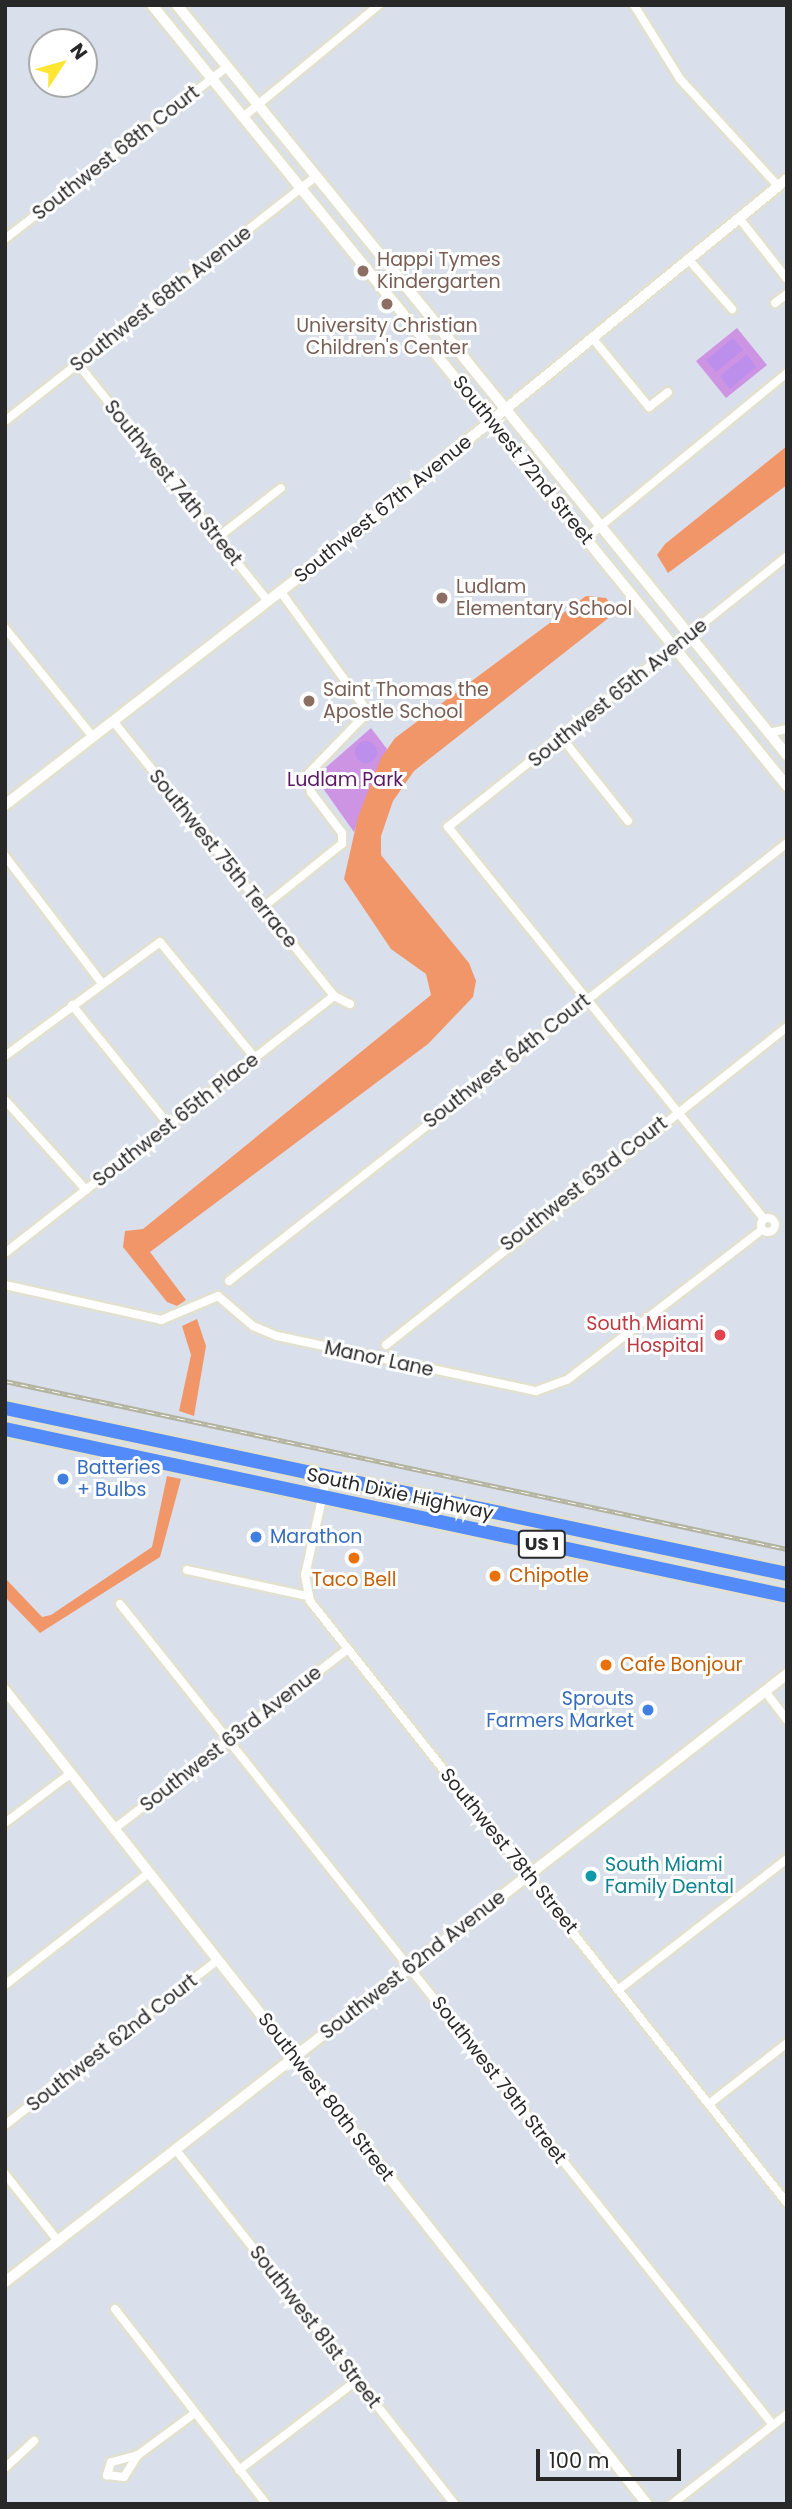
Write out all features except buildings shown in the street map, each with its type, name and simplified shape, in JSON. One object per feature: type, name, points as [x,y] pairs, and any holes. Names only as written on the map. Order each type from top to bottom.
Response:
[{"type":"highway","name":"South Dixie Highway","points":[[5,1408],[787,1574]]},
{"type":"highway","points":[[24,1433],[39,1423],[94,1428]]},
{"type":"highway","name":"South Dixie Highway","points":[[5,1429],[787,1596]]},
{"type":"main road","name":"Southwest 72nd Street","points":[[152,5],[787,786]]},
{"type":"main road","name":"Southwest 72nd Street","points":[[177,5],[508,409],[768,733],[785,750]]},
{"type":"main road","name":"Southwest 67th Avenue","points":[[5,805],[493,422],[782,183]]},
{"type":"street","points":[[243,117],[379,5]]},
{"type":"street","points":[[634,5],[680,79],[782,183]]},
{"type":"street","name":"Southwest 68th Court","points":[[5,239],[228,67]]},
{"type":"street","name":"Southwest 68th Avenue","points":[[5,421],[316,176]]},
{"type":"street","points":[[739,218],[787,279]]},
{"type":"street","points":[[690,261],[732,309]]},
{"type":"street","points":[[775,303],[787,294]]},
{"type":"street","points":[[594,340],[649,407],[668,392]]},
{"type":"street","name":"Southwest 74th Street","points":[[78,364],[268,601]]},
{"type":"street","points":[[586,538],[787,373]]},
{"type":"street","points":[[217,538],[281,488]]},
{"type":"street","name":"Southwest 65th Avenue","points":[[588,997],[448,827],[676,648],[787,556]]},
{"type":"street","points":[[262,908],[343,842],[307,775],[368,716],[362,696],[281,591]]},
{"type":"street","points":[[5,628],[93,737]]},
{"type":"street","name":"Southwest 75th Terrace","points":[[113,721],[334,996]]},
{"type":"street","points":[[768,733],[787,729]]},
{"type":"street","points":[[562,738],[628,821]]},
{"type":"street","name":"Southwest 64th Court","points":[[229,1281],[787,843]]},
{"type":"street","points":[[5,856],[101,982]]},
{"type":"street","points":[[5,1056],[101,982],[160,942],[255,1058]]},
{"type":"street","points":[[334,996],[350,1004]]},
{"type":"street","name":"Southwest 65th Place","points":[[5,1253],[334,996]]},
{"type":"street","points":[[588,997],[764,1219],[775,1225],[787,1224]]},
{"type":"street","points":[[72,1004],[169,1125]]},
{"type":"street","name":"Southwest 63rd Court","points":[[386,1345],[787,1027]]},
{"type":"street","points":[[5,1100],[86,1190]]},
{"type":"street","points":[[764,1219],[762,1230],[771,1232],[775,1225]]},
{"type":"street","name":"Manor Lane","points":[[5,1285],[175,1318],[221,1296],[271,1335],[501,1385],[549,1389],[762,1230]]},
{"type":"street","points":[[187,1570],[307,1596],[305,1575],[327,1476]]},
{"type":"street","name":"Southwest 78th Street","points":[[307,1596],[787,2203]]},
{"type":"street","name":"Southwest 79th Street","points":[[120,1604],[773,2425]]},
{"type":"street","name":"Southwest 63rd Avenue","points":[[114,1829],[348,1649]]},
{"type":"street","name":"Southwest 62nd Avenue","points":[[5,2282],[787,1674]]},
{"type":"street","name":"Southwest 80th Street","points":[[5,1690],[647,2504]]},
{"type":"street","points":[[765,1691],[787,1720]]},
{"type":"street","points":[[5,1823],[71,1773]]},
{"type":"street","points":[[618,1990],[787,1859]]},
{"type":"street","points":[[5,1985],[149,1873]]},
{"type":"street","name":"Southwest 62nd Court","points":[[5,2125],[218,1961]]},
{"type":"street","points":[[709,2104],[787,2043]]},
{"type":"street","name":"Southwest 81st Street","points":[[176,2150],[455,2504]]},
{"type":"street","points":[[5,2174],[58,2241]]},
{"type":"street","points":[[115,2309],[266,2504]]},
{"type":"street","points":[[239,2470],[357,2380]]},
{"type":"street","points":[[138,2455],[195,2413]]},
{"type":"street","points":[[672,2504],[787,2414]]},
{"type":"street","points":[[5,2468],[34,2441]]},
{"type":"green space","points":[[737,328],[767,365],[726,398],[696,361]]},
{"type":"green space","name":"Ludlam Park","points":[[371,728],[387,749],[354,832],[315,777]]},
{"type":"shaded area","points":[[733,338],[743,350],[716,372],[706,360]]},
{"type":"shaded area","points":[[747,354],[756,367],[730,389],[720,376]]},
{"type":"shaded area","points":[[787,446],[787,485],[668,573],[657,555],[665,544]]},
{"type":"shaded area","points":[[586,596],[606,598],[614,608],[611,616],[414,771],[393,801],[381,836],[381,855],[469,963],[476,981],[473,997],[428,1044],[150,1252],[186,1300],[177,1306],[167,1302],[123,1247],[125,1231],[143,1229],[431,995],[426,974],[391,949],[344,879],[358,817],[381,758],[395,738]]},
{"type":"shaded area","points":[[366,741],[374,744],[377,752],[374,760],[366,763],[358,760],[355,752],[358,744]]},
{"type":"shaded area","points":[[197,1319],[206,1346],[194,1416],[179,1411],[191,1355],[182,1326]]},
{"type":"shaded area","points":[[167,1476],[181,1479],[160,1557],[40,1633],[5,1597],[5,1578],[42,1617],[51,1615],[152,1547]]},
{"type":"railway","points":[[5,1381],[787,1549]]},
{"type":"place","name":"Happi Tymes Kindergarten","points":[[363,271]]},
{"type":"place","name":"University Christian Children's Center","points":[[387,304]]},
{"type":"place","name":"Ludlam Elementary School","points":[[442,598]]},
{"type":"place","name":"Saint Thomas the Apostle School","points":[[309,701]]},
{"type":"place","name":"South Miami Hospital","points":[[720,1335]]},
{"type":"place","name":"Batteries + Bulbs","points":[[63,1479]]},
{"type":"place","name":"Marathon","points":[[256,1537]]},
{"type":"place","name":"Taco Bell","points":[[354,1558]]},
{"type":"place","name":"Chipotle","points":[[495,1576]]},
{"type":"place","name":"Cafe Bonjour","points":[[606,1665]]},
{"type":"place","name":"Sprouts Farmers Market","points":[[648,1710]]},
{"type":"place","name":"South Miami Family Dental","points":[[591,1876]]}]
